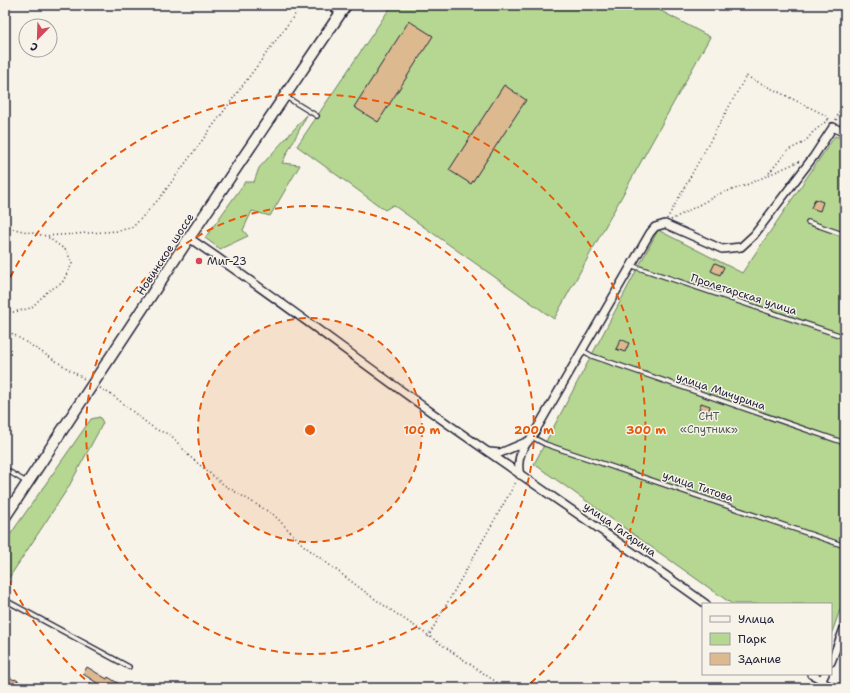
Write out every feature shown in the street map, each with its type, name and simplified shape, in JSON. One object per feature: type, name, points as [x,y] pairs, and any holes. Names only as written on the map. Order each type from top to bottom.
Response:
[{"type":"main road","name":"Новинское шоссе","points":[[5,517],[189,238],[344,9]]},
{"type":"street","points":[[331,5],[344,9]]},
{"type":"street","points":[[520,475],[517,465],[520,454],[582,350],[630,265],[655,227],[664,224],[722,249],[741,247],[754,235],[814,156],[839,130]]},
{"type":"street","name":"улица Гагарина","points":[[189,238],[246,276],[520,475],[628,547],[705,603]]},
{"type":"street","points":[[487,451],[500,453],[529,439]]},
{"type":"street","points":[[832,659],[845,626]]},
{"type":"lane","points":[[285,96],[317,116]]},
{"type":"lane","points":[[808,222],[845,235]]},
{"type":"lane","name":"Пролетарская улица","points":[[630,265],[845,338]]},
{"type":"lane","name":"улица Мичурина","points":[[582,350],[592,356],[845,443]]},
{"type":"lane","name":"улица Титова","points":[[529,439],[845,546]]},
{"type":"lane","points":[[5,469],[27,482]]},
{"type":"lane","points":[[5,600],[129,667]]},
{"type":"lane","points":[[824,677],[838,688]]},
{"type":"path","points":[[5,227],[46,236],[118,231],[133,227],[159,199],[302,5]]},
{"type":"path","points":[[664,224],[746,76],[823,114],[839,130]]},
{"type":"path","points":[[839,130],[845,97]]},
{"type":"path","points":[[769,174],[788,150],[805,142],[813,132],[829,119]]},
{"type":"path","points":[[664,224],[719,194],[744,186],[814,156]]},
{"type":"path","points":[[5,311],[14,312],[31,308],[48,291],[62,282],[72,264],[67,251],[46,236]]},
{"type":"path","points":[[5,328],[69,371],[115,397],[157,430],[172,435],[189,456],[224,485],[274,515],[303,545],[428,637],[505,688]]},
{"type":"path","points":[[428,637],[520,475]]},
{"type":"green space","points":[[392,5],[650,5],[710,37],[554,319],[393,205],[385,210],[297,146]]},
{"type":"green space","points":[[307,115],[282,163],[300,165],[270,216],[252,211],[243,230],[248,236],[220,249],[205,238],[245,182],[254,182],[259,168]]},
{"type":"green space","name":"СНТ «Спутник»","points":[[835,136],[845,139],[845,596],[832,632],[832,603],[731,603],[534,464],[658,230],[742,273]]},
{"type":"green space","points":[[100,417],[103,423],[68,488],[5,584],[5,542],[91,419]]},
{"type":"building","points":[[409,21],[433,36],[378,122],[354,107]]},
{"type":"building","points":[[504,85],[526,100],[471,184],[449,170]]},
{"type":"building","points":[[815,199],[823,202],[820,211],[811,208]]},
{"type":"building","points":[[715,263],[724,267],[720,275],[711,271]]},
{"type":"building","points":[[621,339],[629,343],[625,352],[616,349]]},
{"type":"building","points":[[701,403],[710,406],[708,414],[699,411]]},
{"type":"building","points":[[87,667],[126,688],[105,688],[83,674]]},
{"type":"building","points":[[5,674],[30,688],[11,688],[5,684]]},
{"type":"place","name":"Миг-23","points":[[199,261]]}]
